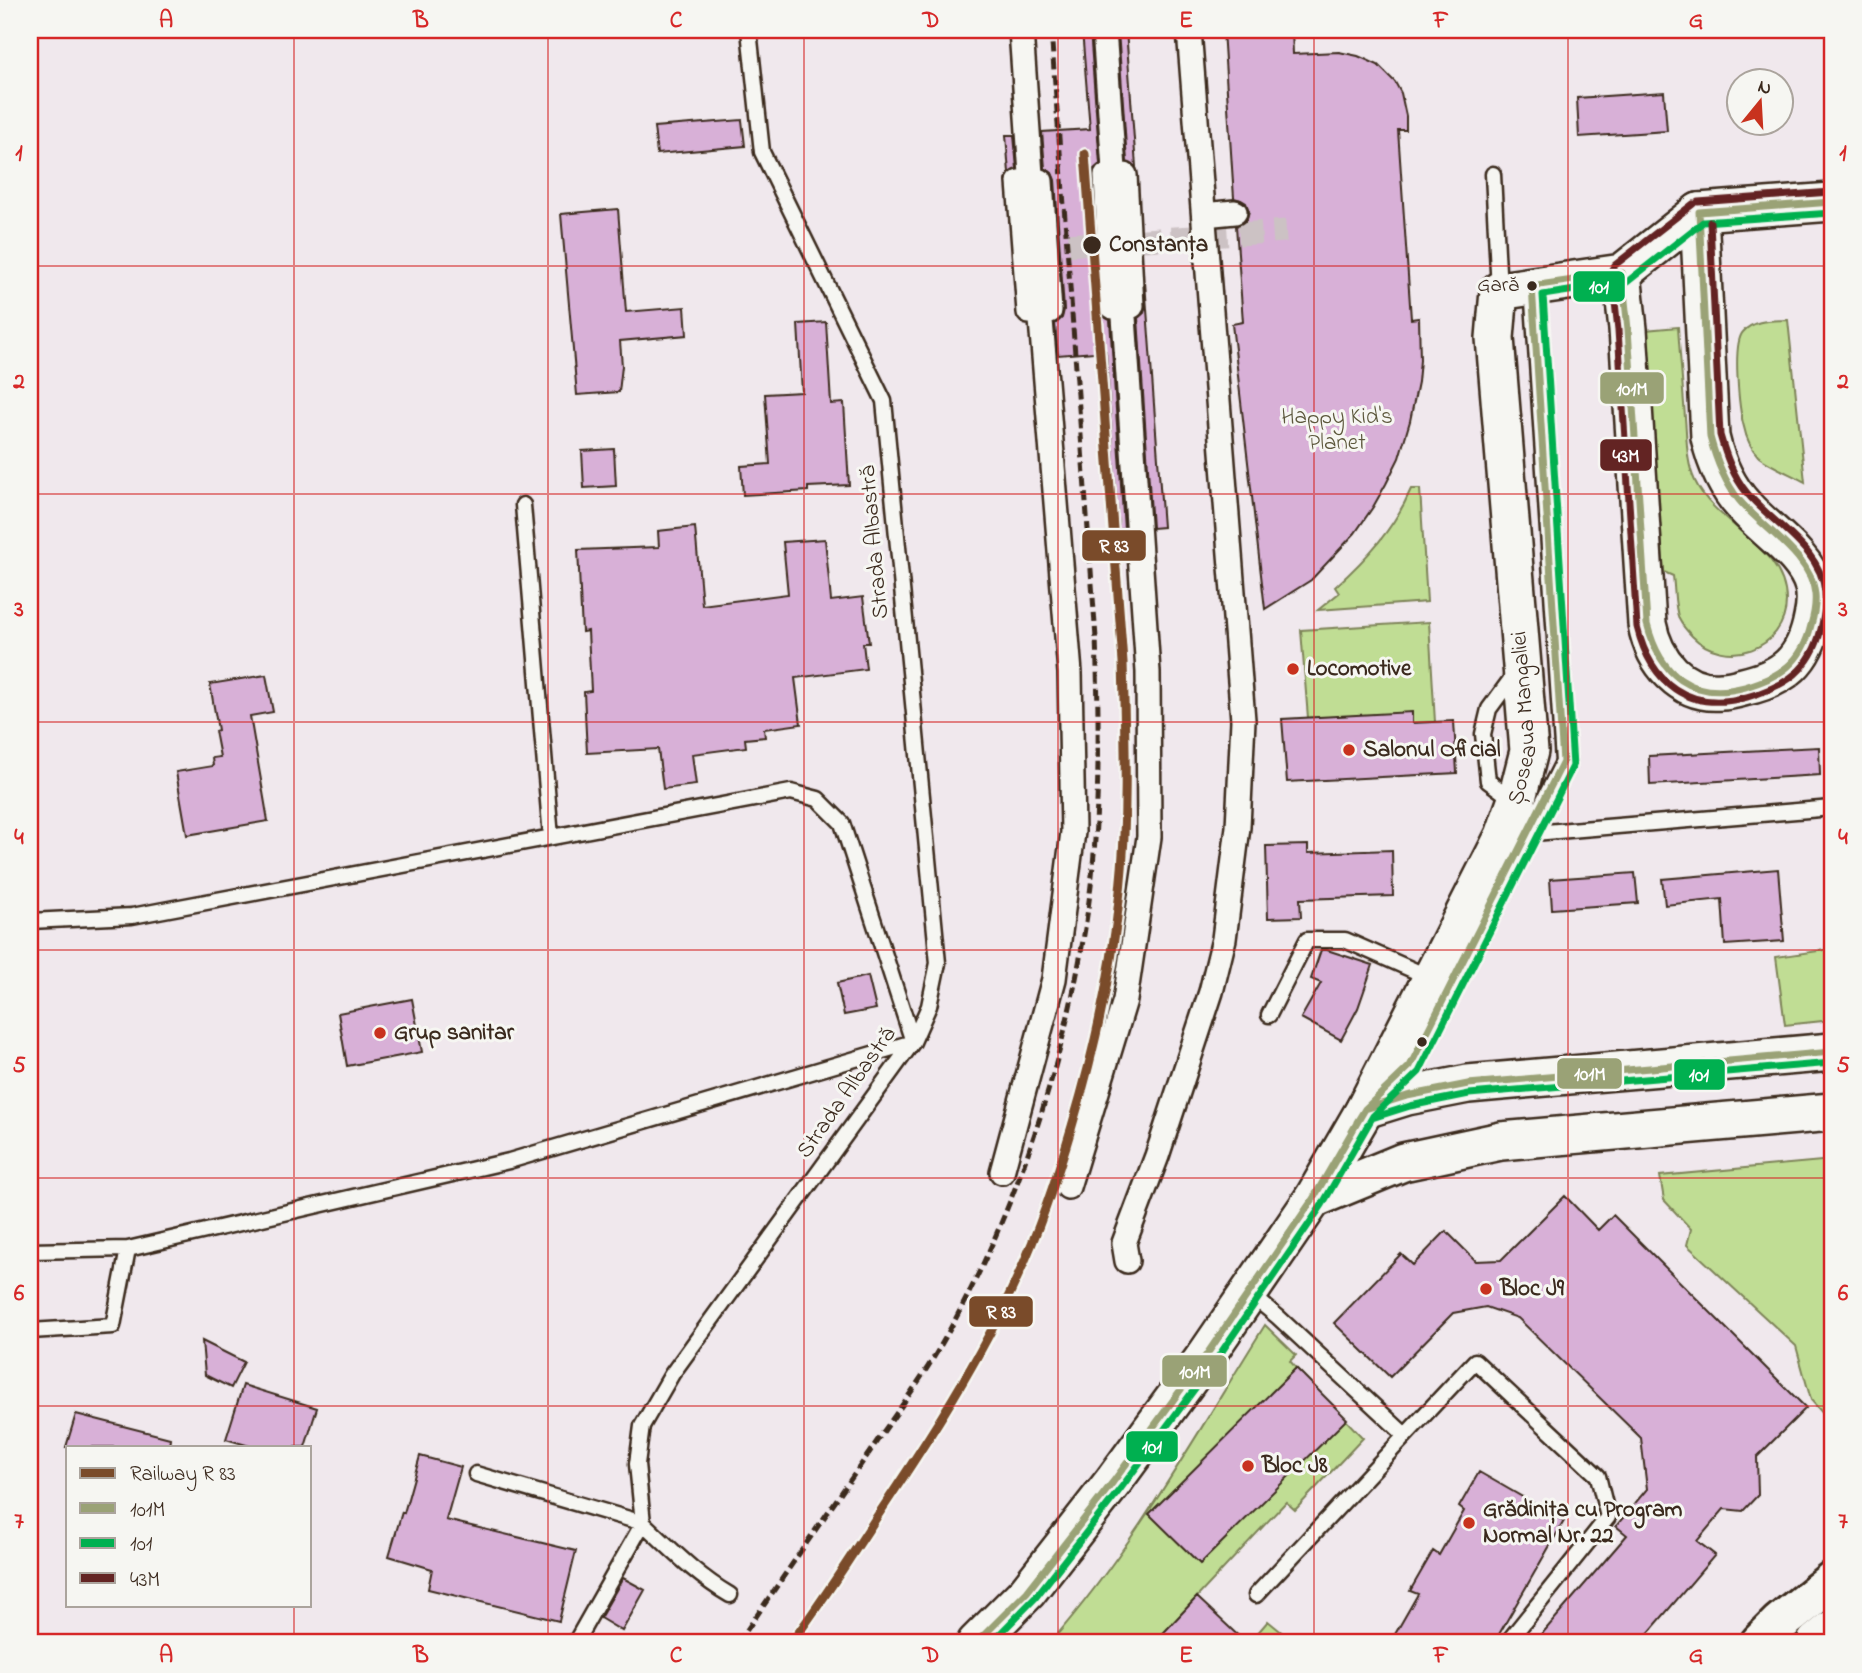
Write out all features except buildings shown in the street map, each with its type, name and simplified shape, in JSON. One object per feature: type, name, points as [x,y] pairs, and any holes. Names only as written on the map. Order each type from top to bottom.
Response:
[{"type":"main road","points":[[1760,1643],[1780,1623],[1832,1581]]},
{"type":"main road","points":[[1816,1643],[1832,1630]]},
{"type":"street","points":[[1002,1172],[1054,979],[1073,832],[1069,673],[1040,310],[1050,311],[1041,181],[1032,185],[1021,30]]},
{"type":"street","points":[[1068,1187],[1125,999],[1149,837],[1147,672],[1123,304],[1113,307],[1106,176],[1115,179],[1104,30]]},
{"type":"street","points":[[1127,1261],[1124,1243],[1157,1156],[1211,992],[1224,939],[1238,827],[1243,720],[1189,30]]},
{"type":"street","points":[[1515,288],[1622,272],[1699,212],[1832,202]]},
{"type":"street","points":[[1204,215],[1235,212]]},
{"type":"street","points":[[1622,272],[1649,638],[1665,666],[1692,687],[1722,692],[1767,682],[1792,665],[1804,648],[1811,631],[1815,609],[1814,587],[1806,569],[1793,554],[1735,496],[1714,456],[1710,437],[1699,212]]},
{"type":"street","name":"Șoseaua Mangaliei","points":[[976,1643],[1027,1592],[1113,1482],[1207,1354],[1313,1199],[1365,1109],[1432,978],[1516,824],[1529,751],[1495,338],[1515,288]]},
{"type":"street","points":[[1365,1109],[1407,1096],[1468,1084],[1832,1052]]},
{"type":"street","points":[[1313,1199],[1403,1161],[1501,1141],[1832,1112]]},
{"type":"lane","name":"Strada Albastră","points":[[643,1523],[637,1464],[642,1426],[672,1374],[913,1042],[929,1006],[938,963],[884,401],[762,152],[749,30]]},
{"type":"lane","points":[[1365,1109],[1410,1066],[1516,824],[1563,762],[1515,288],[1493,174]]},
{"type":"lane","points":[[523,505],[551,837]]},
{"type":"lane","points":[[30,921],[132,916],[791,792],[818,799],[842,823],[913,1042],[509,1161],[128,1250],[30,1251]]},
{"type":"lane","points":[[1516,824],[1832,808]]},
{"type":"lane","points":[[1269,1015],[1307,940],[1345,940],[1432,978]]},
{"type":"lane","points":[[30,1331],[113,1326],[128,1250]]},
{"type":"lane","points":[[1249,1293],[1405,1435]]},
{"type":"lane","points":[[1256,1595],[1475,1361],[1598,1476],[1608,1517],[1507,1643]]},
{"type":"lane","points":[[476,1474],[643,1523],[683,1561],[730,1595]]},
{"type":"lane","points":[[575,1643],[643,1523]]},
{"type":"green space","points":[[1788,320],[1805,482],[1755,453],[1745,431],[1739,393],[1737,363],[1743,332],[1758,323]]},
{"type":"green space","points":[[1678,327],[1687,450],[1695,481],[1718,511],[1763,551],[1783,582],[1786,601],[1783,618],[1776,632],[1765,643],[1751,650],[1721,652],[1692,636],[1677,614],[1673,576],[1664,572],[1645,330]]},
{"type":"green space","points":[[1411,489],[1420,489],[1427,602],[1318,610],[1339,593],[1335,587],[1379,542]]},
{"type":"green space","points":[[1429,622],[1435,722],[1412,724],[1412,713],[1308,718],[1301,630]]},
{"type":"green space","points":[[1832,949],[1832,1020],[1785,1025],[1776,957]]},
{"type":"green space","points":[[1832,1160],[1832,1424],[1811,1400],[1796,1346],[1687,1245],[1691,1229],[1664,1200],[1660,1176]]},
{"type":"green space","points":[[1265,1325],[1296,1355],[1290,1361],[1296,1368],[1363,1438],[1295,1510],[1286,1502],[1154,1643],[1050,1643],[1081,1606],[1137,1529]]},
{"type":"green space","points":[[1268,1621],[1295,1643],[1249,1643]]},
{"type":"tunnel","points":[[1035,247],[1286,231]]},
{"type":"railway","points":[[738,1643],[918,1381],[964,1304],[1015,1189],[1036,1129],[1055,1068],[1082,946],[1096,823],[1096,638],[1051,30]]},
{"type":"transit line","points":[[791,1643],[836,1580],[935,1428],[1003,1307],[1034,1239],[1054,1183],[1102,1010],[1117,921],[1123,862],[1125,719],[1085,154]]},
{"type":"transit line","name":"43M","points":[[1698,202],[1831,192]]},
{"type":"transit line","name":"101M","points":[[976,1643],[1027,1592],[1113,1482],[1207,1354],[1313,1199],[1365,1109],[1410,1066],[1563,762],[1532,286],[1622,273],[1647,624],[1660,657],[1681,680],[1694,687],[1709,690],[1745,687],[1779,673],[1795,659],[1807,638],[1814,614],[1815,594],[1805,567],[1734,493],[1712,446],[1699,212],[1832,202]]},
{"type":"transit line","name":"43M","points":[[1693,204],[1615,265],[1612,274],[1637,627],[1652,664],[1662,678],[1675,689],[1690,697],[1726,701],[1774,688],[1803,666],[1817,643],[1823,620],[1825,592],[1822,576],[1815,562],[1747,493],[1734,473],[1722,443],[1710,222]]},
{"type":"transit line","name":"101","points":[[991,1643],[1035,1598],[1121,1488],[1216,1360],[1322,1205],[1373,1116],[1419,1072],[1573,766],[1543,295],[1627,282],[1703,222],[1832,213]]},
{"type":"transit line","name":"101M","points":[[1357,1122],[1365,1109],[1407,1096],[1468,1084],[1832,1052]]},
{"type":"transit line","name":"101","points":[[1366,1128],[1372,1118],[1410,1106],[1469,1094],[1832,1063]]},
{"type":"place","name":"Constanța","points":[[1092,245]]},
{"type":"place","name":"Gară","points":[[1532,286]]},
{"type":"place","name":"Locomotive","points":[[1293,669]]},
{"type":"place","name":"Salonul Oficial","points":[[1349,750]]},
{"type":"place","name":"Grup sanitar","points":[[380,1033]]},
{"type":"place","name":"Bloc J9","points":[[1486,1289]]},
{"type":"place","name":"Bloc J8","points":[[1248,1466]]},
{"type":"place","name":"Grădinița cu Program Normal Nr. 22","points":[[1469,1523]]},
{"type":"park label","name":"Happy Kid's Planet","points":[[1337,430]]}]
